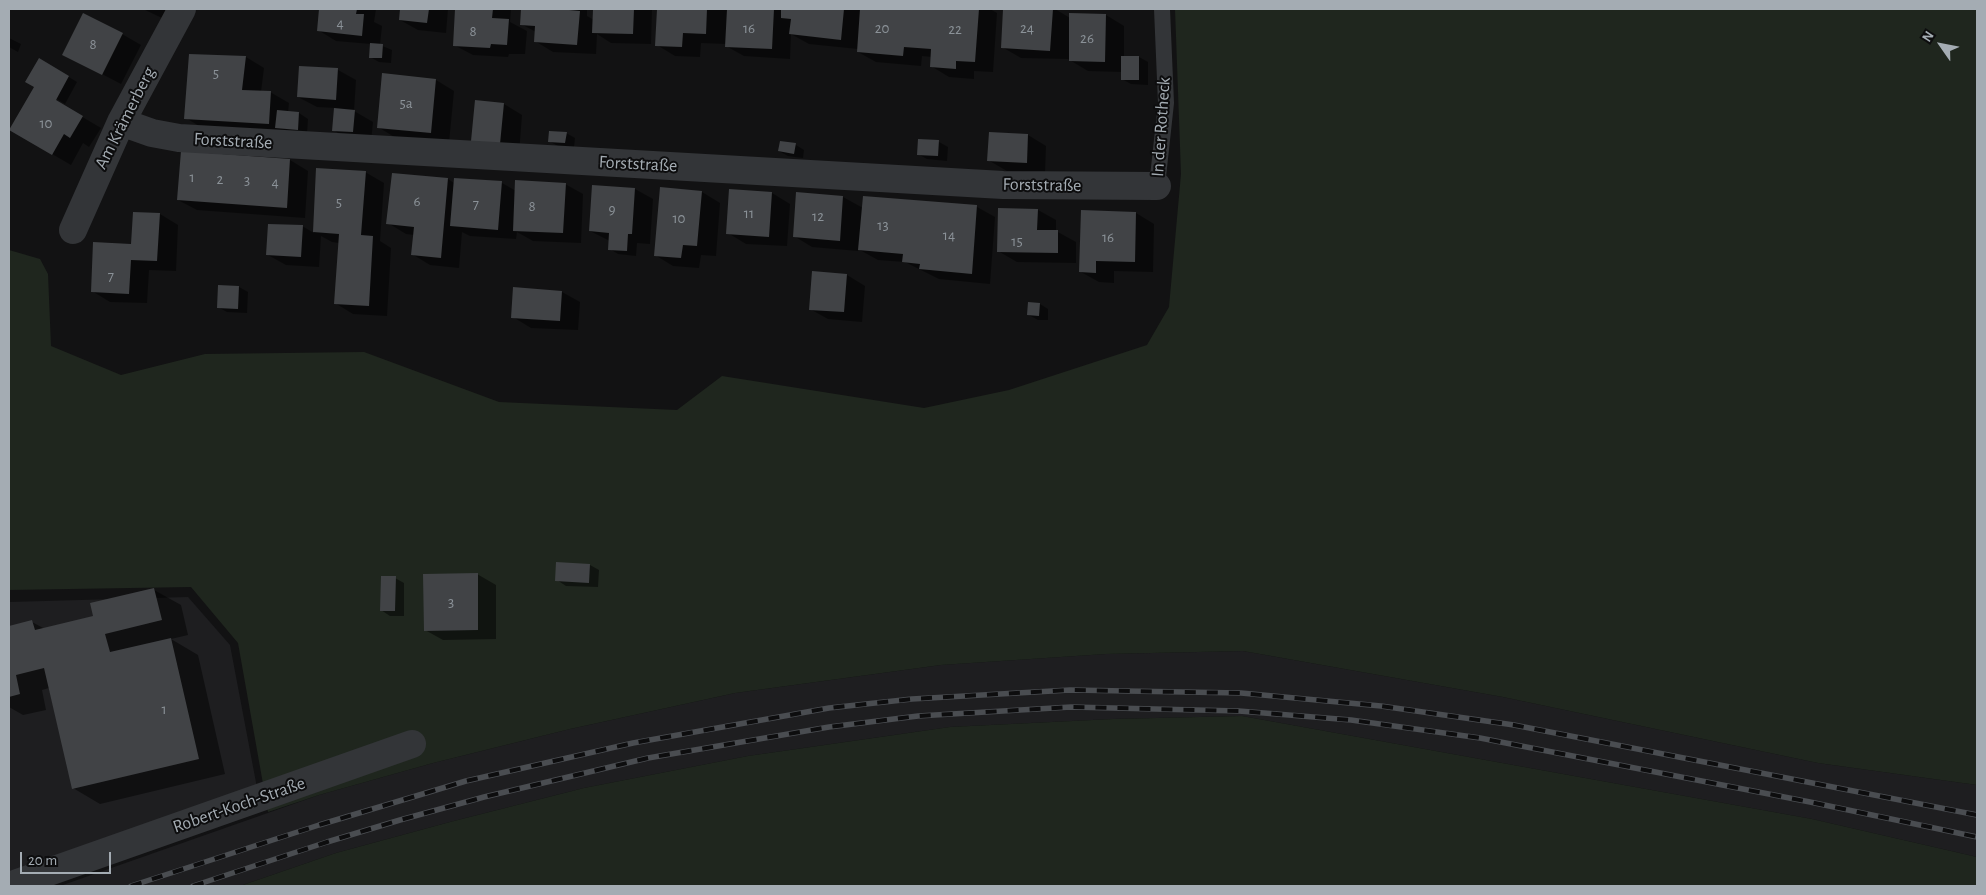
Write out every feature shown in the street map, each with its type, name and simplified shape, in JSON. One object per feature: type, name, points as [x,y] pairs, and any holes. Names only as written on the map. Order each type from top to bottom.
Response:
[{"type":"street","name":"Am Krämerberg","points":[[73,230],[121,122],[182,9]]},
{"type":"street","name":"Forststraße","points":[[121,122],[152,133],[189,138],[1004,185],[1157,186]]},
{"type":"street","name":"Robert-Koch-Straße","points":[[9,886],[412,744]]},
{"type":"lane","name":"In der Rotheck","points":[[1157,186],[1166,103],[1162,9]]},
{"type":"shaded area","points":[[1175,9],[1977,9],[1977,785],[1818,763],[1503,697],[1243,651],[1106,654],[941,665],[735,693],[570,729],[433,763],[319,795],[268,812],[238,643],[191,587],[9,590],[9,250],[40,259],[48,274],[51,346],[121,375],[205,354],[364,352],[499,402],[677,410],[722,376],[924,408],[1009,390],[1147,345],[1169,307],[1181,174]]},
{"type":"shaded area","points":[[188,597],[230,645],[258,793],[9,877],[9,602]]},
{"type":"shaded area","points":[[1243,651],[1503,697],[1818,763],[1977,785],[1977,857],[1812,819],[1242,716],[1113,719],[950,727],[748,756],[584,788],[450,822],[336,853],[240,886],[60,886],[319,795],[433,763],[570,729],[735,693],[941,665],[1106,654]]},
{"type":"shaded area","points":[[1242,716],[1812,819],[1977,857],[1977,886],[240,886],[336,853],[450,822],[584,788],[748,756],[950,727],[1113,719]]},
{"type":"building","points":[[319,9],[357,9],[356,14],[364,14],[362,36],[317,31]]},
{"type":"building","points":[[400,9],[429,9],[427,23],[399,20]]},
{"type":"building","points":[[455,9],[493,9],[492,18],[509,19],[507,45],[491,44],[490,48],[453,46]]},
{"type":"building","points":[[521,9],[569,9],[580,11],[577,45],[534,42],[535,26],[520,25]]},
{"type":"building","points":[[593,9],[634,9],[633,34],[592,33]]},
{"type":"building","points":[[657,9],[707,9],[706,34],[683,33],[682,47],[655,46]]},
{"type":"building","points":[[727,9],[774,9],[772,49],[725,47]]},
{"type":"building","points":[[781,9],[844,9],[841,40],[789,34],[791,19],[781,18]]},
{"type":"building","points":[[860,9],[979,9],[975,62],[956,61],[956,69],[930,67],[931,49],[904,47],[903,56],[857,52]]},
{"type":"building","points":[[1003,9],[1053,9],[1050,51],[1001,48]]},
{"type":"building","points":[[83,13],[123,33],[102,75],[62,55]]},
{"type":"building","points":[[1069,13],[1106,14],[1105,62],[1069,61]]},
{"type":"building","points":[[370,43],[383,44],[382,58],[369,58]]},
{"type":"building","points":[[189,54],[246,56],[242,90],[271,91],[269,124],[184,119]]},
{"type":"building","points":[[1121,56],[1139,56],[1139,80],[1121,80]]},
{"type":"building","points":[[39,58],[69,76],[56,100],[83,116],[70,138],[64,134],[52,155],[9,130],[34,87],[25,82]]},
{"type":"building","points":[[299,66],[338,68],[336,100],[297,97]]},
{"type":"building","points":[[382,73],[436,79],[431,133],[377,128]]},
{"type":"building","points":[[475,100],[504,103],[500,144],[471,141]]},
{"type":"building","points":[[334,108],[355,110],[353,132],[332,131]]},
{"type":"building","points":[[277,110],[299,112],[298,130],[275,128]]},
{"type":"building","points":[[549,131],[567,132],[565,143],[548,142]]},
{"type":"building","points":[[989,132],[1028,134],[1027,163],[987,161]]},
{"type":"building","points":[[918,139],[939,140],[938,156],[917,155]]},
{"type":"building","points":[[780,141],[796,143],[794,154],[778,151]]},
{"type":"building","points":[[181,151],[290,159],[287,208],[177,200]]},
{"type":"building","points":[[316,168],[366,171],[361,235],[373,236],[369,306],[334,304],[339,234],[313,232]]},
{"type":"building","points":[[392,173],[448,178],[441,258],[411,255],[414,227],[386,224]]},
{"type":"building","points":[[454,178],[502,181],[498,230],[450,226]]},
{"type":"building","points":[[515,180],[566,183],[563,233],[513,231]]},
{"type":"building","points":[[592,185],[635,188],[632,234],[628,234],[627,251],[608,250],[609,233],[589,231]]},
{"type":"building","points":[[660,187],[702,191],[697,246],[683,245],[681,258],[654,256]]},
{"type":"building","points":[[729,189],[772,192],[769,237],[726,234]]},
{"type":"building","points":[[796,192],[843,196],[840,241],[793,237]]},
{"type":"building","points":[[863,196],[977,205],[972,274],[919,269],[920,264],[902,262],[903,254],[858,250]]},
{"type":"building","points":[[998,208],[1038,209],[1037,230],[1058,230],[1058,253],[997,252]]},
{"type":"building","points":[[1081,210],[1136,212],[1135,262],[1096,261],[1096,273],[1079,272]]},
{"type":"building","points":[[133,212],[160,213],[157,261],[131,260],[129,294],[91,292],[93,242],[131,244]]},
{"type":"building","points":[[268,224],[303,225],[301,257],[266,255]]},
{"type":"building","points":[[812,271],[847,274],[844,312],[809,310]]},
{"type":"building","points":[[218,285],[239,286],[238,309],[217,308]]},
{"type":"building","points":[[513,287],[562,291],[560,321],[511,318]]},
{"type":"building","points":[[1028,302],[1040,303],[1039,316],[1027,315]]},
{"type":"building","points":[[556,562],[590,564],[589,583],[555,581]]},
{"type":"building","points":[[478,573],[478,630],[424,631],[423,574]]},
{"type":"building","points":[[381,576],[396,576],[395,611],[380,611]]},
{"type":"building","points":[[154,588],[162,620],[105,634],[110,652],[171,638],[199,759],[72,789],[44,668],[16,675],[20,694],[9,697],[9,626],[32,620],[35,630],[93,616],[90,603]]},
{"type":"railway","points":[[131,886],[319,825],[466,781],[633,743],[829,708],[912,699],[1070,690],[1241,693],[1381,706],[1514,725],[1977,815]]},
{"type":"railway","points":[[193,886],[400,820],[484,797],[648,758],[829,727],[918,716],[1071,707],[1239,711],[1351,720],[1480,738],[1810,802],[1977,837]]}]
